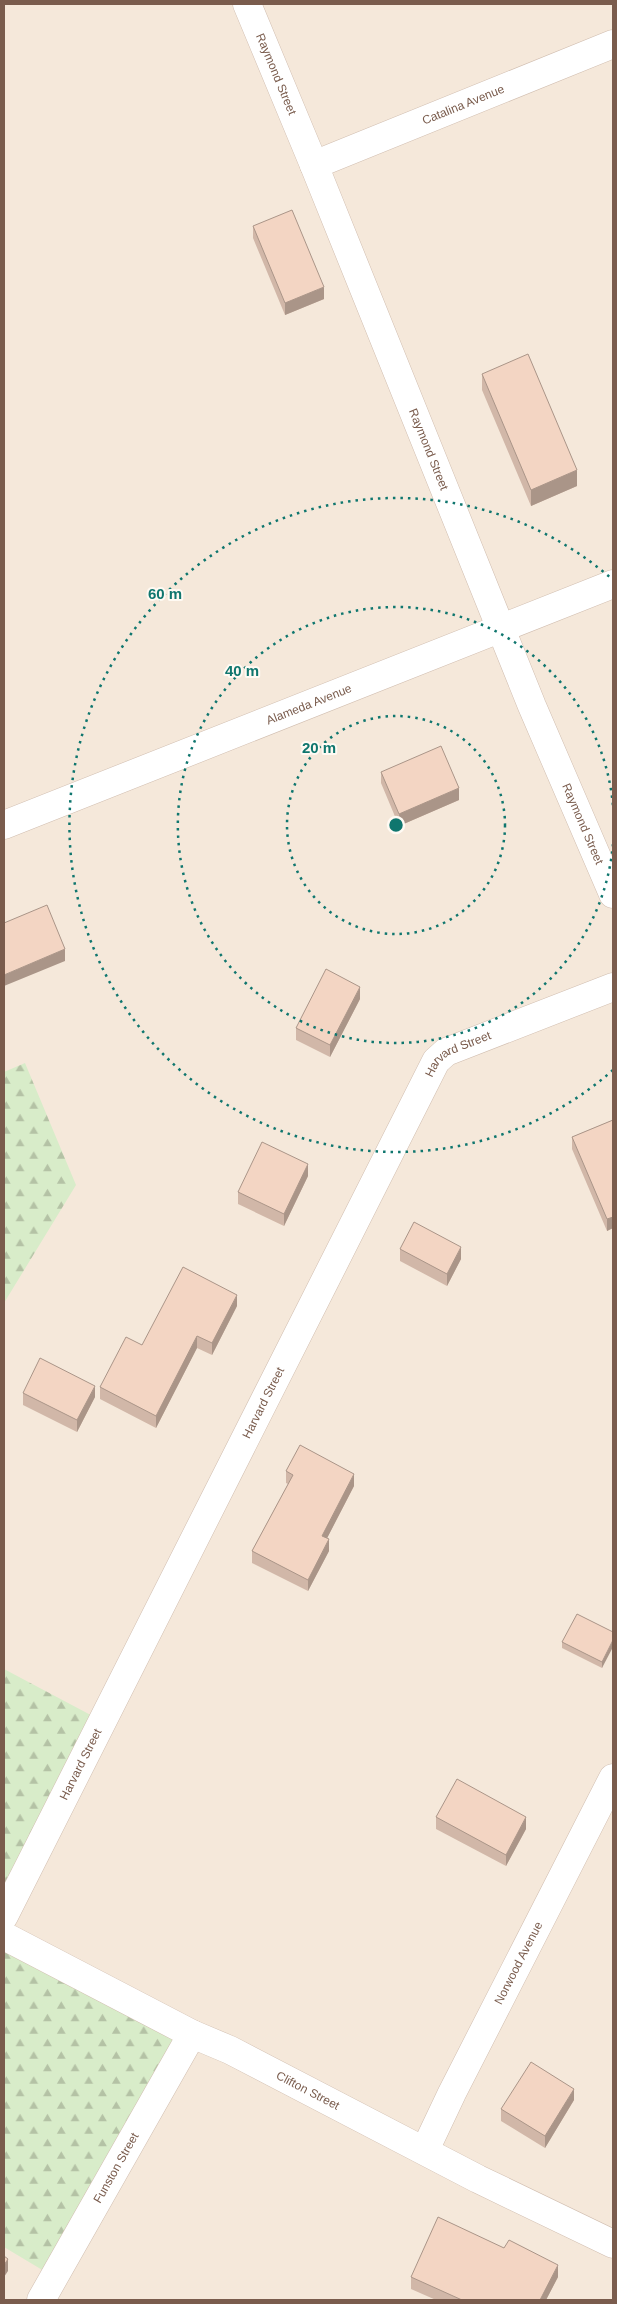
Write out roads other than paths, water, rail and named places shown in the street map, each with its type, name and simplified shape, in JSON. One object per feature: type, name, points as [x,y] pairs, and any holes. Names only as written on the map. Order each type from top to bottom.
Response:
[{"type":"street","name":"Raymond Street","points":[[247,4],[314,165],[532,706],[613,894]]},
{"type":"street","name":"Catalina Avenue","points":[[314,165],[613,44]]},
{"type":"street","name":"Alameda Avenue","points":[[4,825],[613,584]]},
{"type":"street","name":"Harvard Street","points":[[4,1916],[436,1061],[446,1052],[613,986]]},
{"type":"street","name":"Norwood Avenue","points":[[425,2150],[456,2084],[613,1778]]},
{"type":"street","name":"Clifton Street","points":[[4,1936],[192,2034],[230,2050],[478,2179],[613,2244]]},
{"type":"street","name":"Funston Street","points":[[41,2300],[192,2034]]}]
